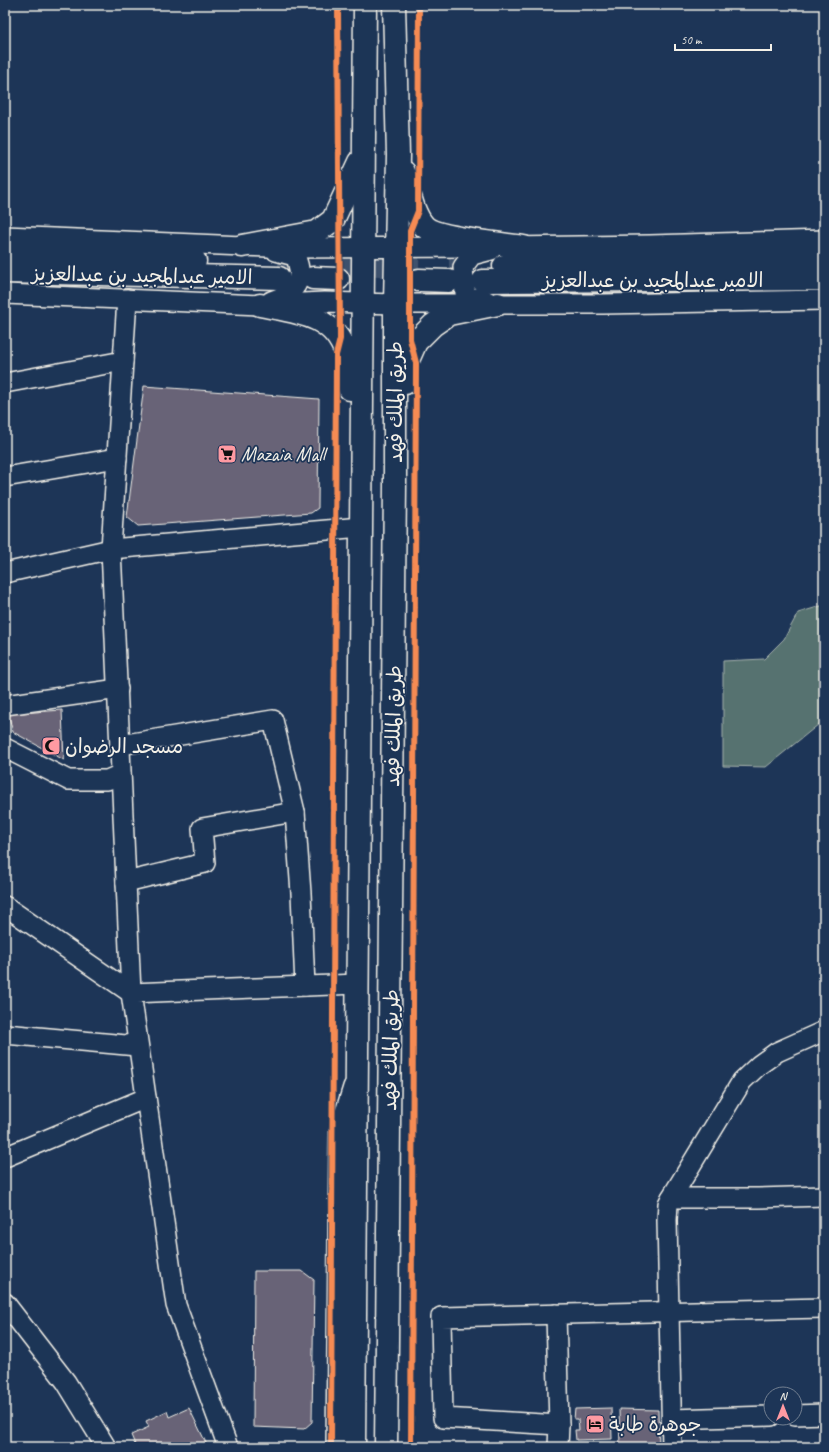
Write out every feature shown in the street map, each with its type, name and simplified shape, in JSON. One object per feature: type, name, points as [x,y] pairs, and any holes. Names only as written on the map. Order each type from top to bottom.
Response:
[{"type":"main road","name":"طريق الملك فهد","points":[[354,1447],[365,5]]},
{"type":"main road","name":"طريق الملك فهد","points":[[386,1447],[395,484],[395,304],[398,155],[394,5]]},
{"type":"main road","points":[[246,246],[317,232],[328,224],[333,220],[342,204],[364,154]]},
{"type":"main road","points":[[398,155],[417,213],[425,227],[443,235],[524,247]]},
{"type":"main road","name":"الامير عبدالمجيد بن عبدالعزيز","points":[[5,254],[278,271],[5,272]]},
{"type":"main road","name":"الامير عبدالمجيد بن عبدالعزيز","points":[[824,258],[483,274],[824,279]]},
{"type":"main road","points":[[312,272],[337,272]]},
{"type":"main road","points":[[419,273],[449,274]]},
{"type":"main road","points":[[395,484],[408,360],[416,342],[433,325],[449,314],[498,304]]},
{"type":"main road","points":[[260,305],[305,314],[322,321],[340,339],[346,355],[361,481]]},
{"type":"street","points":[[5,236],[246,246],[363,248],[524,247],[824,240]]},
{"type":"street","points":[[246,246],[295,256],[300,267],[298,283],[292,292],[280,299],[260,305]]},
{"type":"street","points":[[498,304],[469,297],[465,293],[463,267],[472,255],[502,247]]},
{"type":"street","points":[[5,294],[260,305],[324,302],[498,304],[824,300]]},
{"type":"street","points":[[127,299],[112,549],[131,993],[176,1305],[228,1447]]},
{"type":"street","points":[[5,384],[123,361]]},
{"type":"street","points":[[5,478],[117,458]]},
{"type":"street","points":[[5,573],[112,549],[361,527]]},
{"type":"street","points":[[5,705],[118,689]]},
{"type":"street","points":[[120,745],[273,720],[295,812],[306,986]]},
{"type":"street","points":[[5,748],[68,780],[107,780],[121,774]]},
{"type":"street","points":[[126,882],[205,863],[202,828],[295,812]]},
{"type":"street","points":[[5,906],[131,993],[358,984]]},
{"type":"street","points":[[672,1447],[667,1220],[668,1204],[742,1081],[777,1052],[824,1031]]},
{"type":"street","points":[[5,1034],[138,1046]]},
{"type":"street","points":[[336,1447],[339,1132],[357,1072]]},
{"type":"street","points":[[5,1158],[146,1098]]},
{"type":"street","points":[[671,1198],[824,1196]]},
{"type":"street","points":[[6,1306],[66,1382],[106,1447]]},
{"type":"street","points":[[559,1425],[443,1418],[441,1317],[824,1308]]},
{"type":"street","points":[[556,1314],[559,1425],[558,1447]]},
{"type":"street","points":[[803,1415],[824,1414]]},
{"type":"street","points":[[671,1419],[763,1416]]},
{"type":"green space","points":[[824,605],[824,720],[766,767],[723,766],[723,661],[764,659],[784,639],[798,613]]},
{"type":"building","name":"Mazaia Mall","points":[[144,386],[319,399],[318,508],[311,513],[138,526],[127,517]]},
{"type":"building","name":"مسجد الرضوان","points":[[62,710],[64,760],[13,732],[8,714]]},
{"type":"building","points":[[254,1271],[302,1271],[314,1280],[312,1422],[304,1429],[253,1427]]},
{"type":"building","points":[[189,1408],[207,1445],[204,1447],[136,1447],[131,1435],[149,1427],[146,1421],[167,1411],[169,1417]]},
{"type":"building","name":"جوهرة طابة","points":[[611,1408],[612,1439],[576,1440],[575,1430],[579,1430],[578,1419],[574,1419],[575,1409]]},
{"type":"building","points":[[619,1409],[658,1410],[659,1447],[620,1447]]},
{"type":"building","points":[[576,1446],[615,1446],[615,1447]]},
{"type":"tunnel","points":[[278,264],[311,265]]},
{"type":"tunnel","points":[[337,265],[419,267]]},
{"type":"tunnel","points":[[449,267],[483,267]]},
{"type":"cycle path","points":[[331,1447],[336,355],[340,339],[338,5]]},
{"type":"cycle path","points":[[411,1447],[416,363],[410,339],[410,231],[418,211],[419,5]]},
{"type":"place","name":"Mazaia Mall","points":[[227,454]]},
{"type":"place","name":"مسجد الرضوان","points":[[51,746]]},
{"type":"place","name":"جوهرة طابة","points":[[595,1424]]}]
